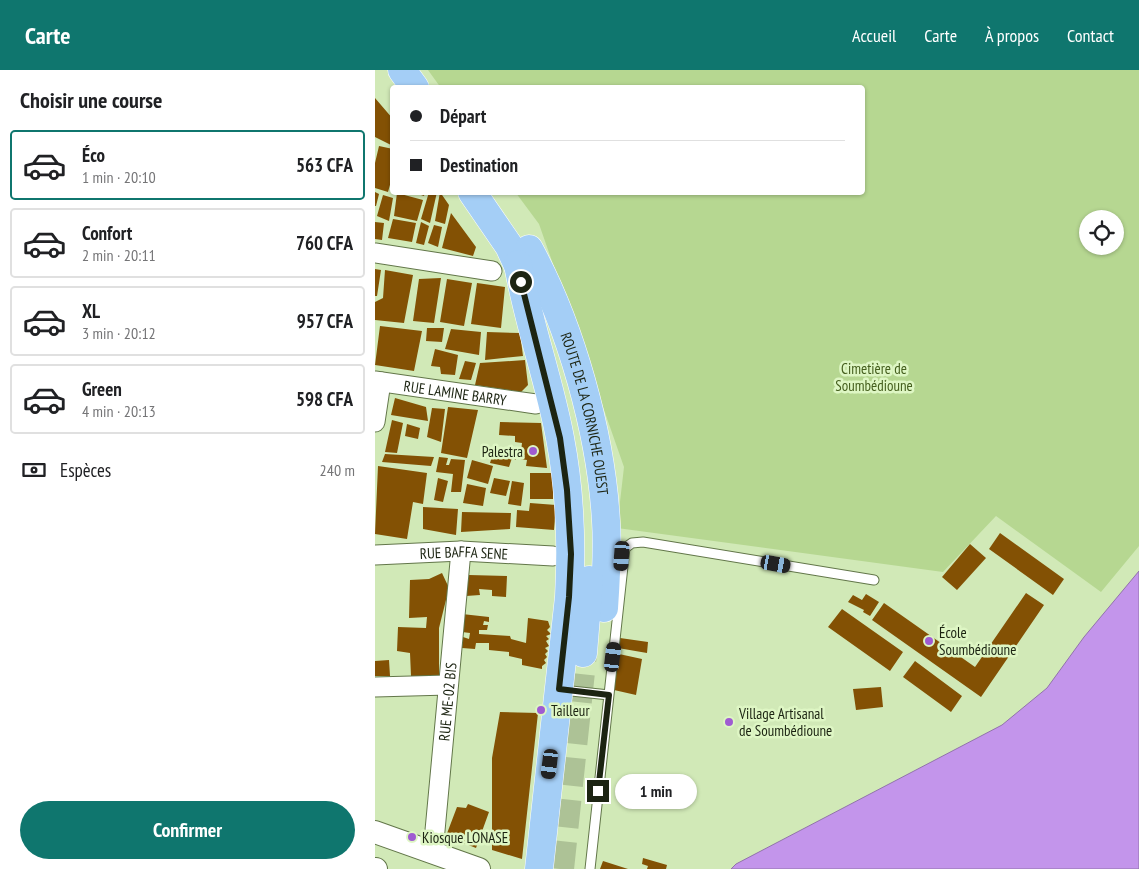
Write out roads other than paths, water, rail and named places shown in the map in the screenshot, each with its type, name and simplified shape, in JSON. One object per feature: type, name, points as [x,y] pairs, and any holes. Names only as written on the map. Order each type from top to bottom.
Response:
[{"type":"highway","points":[[381,70],[392,85]]},
{"type":"highway","points":[[402,70],[413,85]]},
{"type":"highway","name":"ROUTE DE LA CORNICHE OUEST","points":[[474,195],[493,220],[518,264],[562,383],[586,496],[592,653],[607,540],[602,480],[593,431],[573,357],[553,303],[533,257],[495,195]]},
{"type":"highway","points":[[518,264],[524,300],[559,430],[567,490],[571,554],[570,588],[539,869]]},
{"type":"street","points":[[375,253],[492,271]]},
{"type":"street","points":[[375,422],[378,381]]},
{"type":"street","name":"RUE LAMINE BARRY","points":[[378,381],[536,404]]},
{"type":"street","name":"RUE BAFFA SENE","points":[[375,555],[461,551],[553,556]]},
{"type":"street","name":"RUE ME-02 BIS","points":[[433,852],[461,551]]},
{"type":"street","points":[[375,686],[448,685]]},
{"type":"street","points":[[375,832],[479,869]]},
{"type":"lane","points":[[590,869],[622,556],[625,548],[632,543],[643,542],[873,580]]},
{"type":"lane","points":[[559,689],[609,695]]},
{"type":"tunnel","points":[[560,869],[583,653]]},
{"type":"place","name":"Palestra","points":[[533,451]]},
{"type":"place","name":"École Soumbédioune","points":[[929,641]]},
{"type":"place","name":"Tailleur","points":[[541,710]]},
{"type":"place","name":"Village Artisanal de Soumbédioune","points":[[729,722]]},
{"type":"place","name":"Kiosque LONASE","points":[[412,837]]},
{"type":"park label","name":"Cimetière de Soumbédioune","points":[[874,376]]}]
